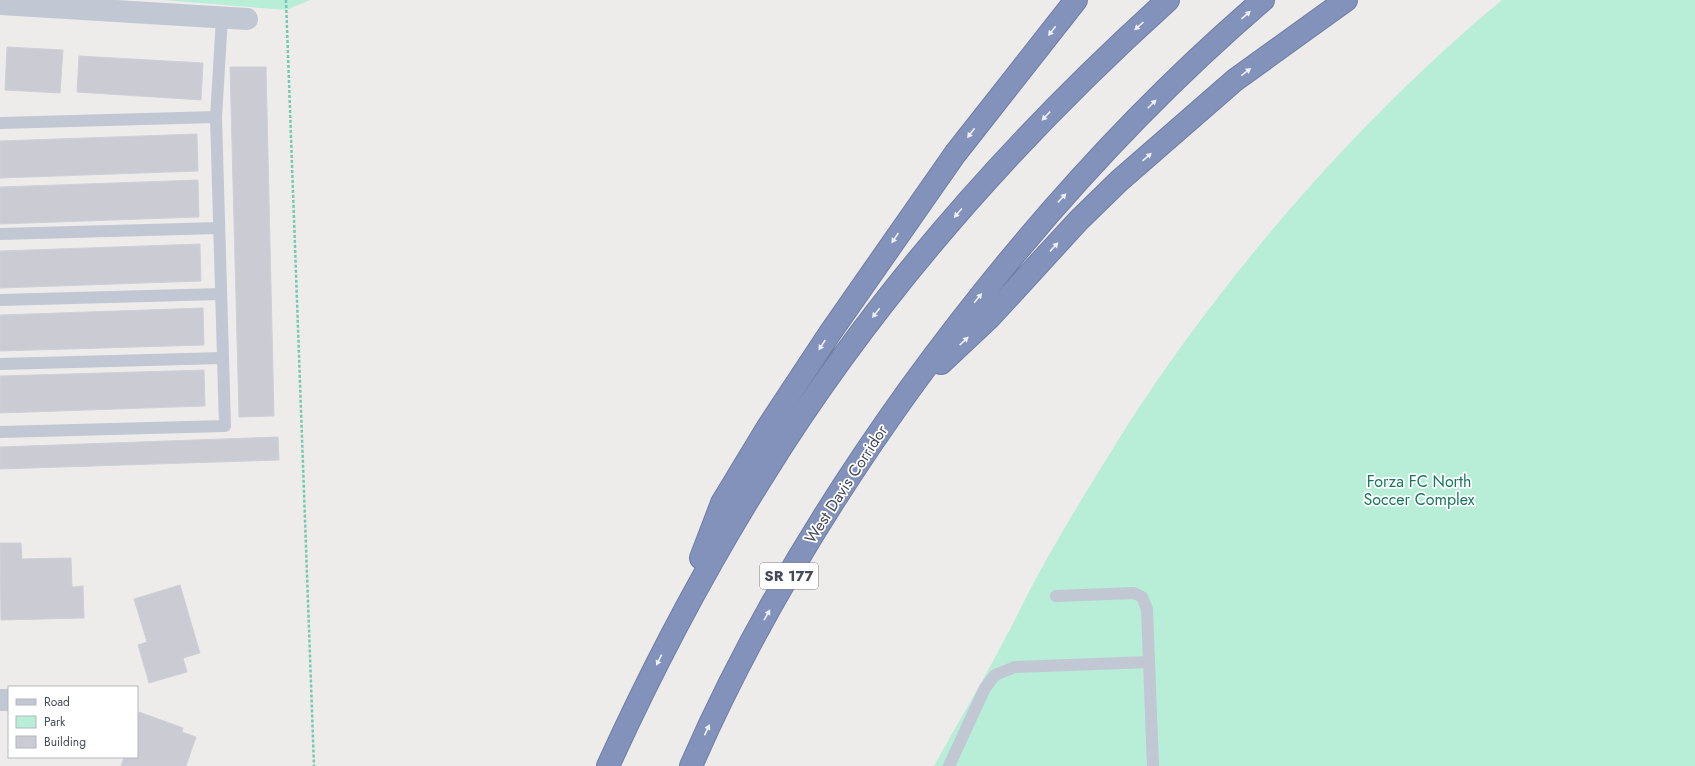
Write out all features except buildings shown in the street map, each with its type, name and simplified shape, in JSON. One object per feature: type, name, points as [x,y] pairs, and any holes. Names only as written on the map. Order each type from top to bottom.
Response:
[{"type":"highway","points":[[676,625],[722,503],[768,427],[905,223],[993,105],[1076,0]]},
{"type":"highway","points":[[608,766],[676,625],[719,548],[765,472],[819,391],[877,312],[936,238],[991,175],[1049,112],[1168,0]]},
{"type":"highway","points":[[905,396],[960,320],[1049,212],[1211,45],[1263,0]]},
{"type":"highway","points":[[905,396],[990,317],[1063,237],[1119,181],[1235,80],[1346,0]]},
{"type":"highway","name":"West Davis Corridor","points":[[691,766],[740,664],[804,549],[852,471],[905,396]]},
{"type":"street","points":[[0,4],[247,19]]},
{"type":"lane","points":[[0,432],[225,426],[216,117],[222,18]]},
{"type":"lane","points":[[0,123],[216,117]]},
{"type":"lane","points":[[0,234],[219,228]]},
{"type":"lane","points":[[0,300],[221,294]]},
{"type":"lane","points":[[0,364],[223,358]]},
{"type":"lane","points":[[1056,596],[1134,593],[1142,597],[1147,609],[1153,766]]},
{"type":"lane","points":[[949,766],[985,688],[995,675],[1015,667],[1149,662]]},
{"type":"path","points":[[286,0],[314,766]]},
{"type":"green space","points":[[163,0],[310,0],[286,10]]},
{"type":"green space","name":"Forza FC North Soccer Complex","points":[[1502,0],[1695,0],[1695,766],[934,766],[992,663],[1040,571],[1071,516],[1127,426],[1166,368],[1208,311],[1252,254],[1347,146],[1398,94],[1449,46]]}]
